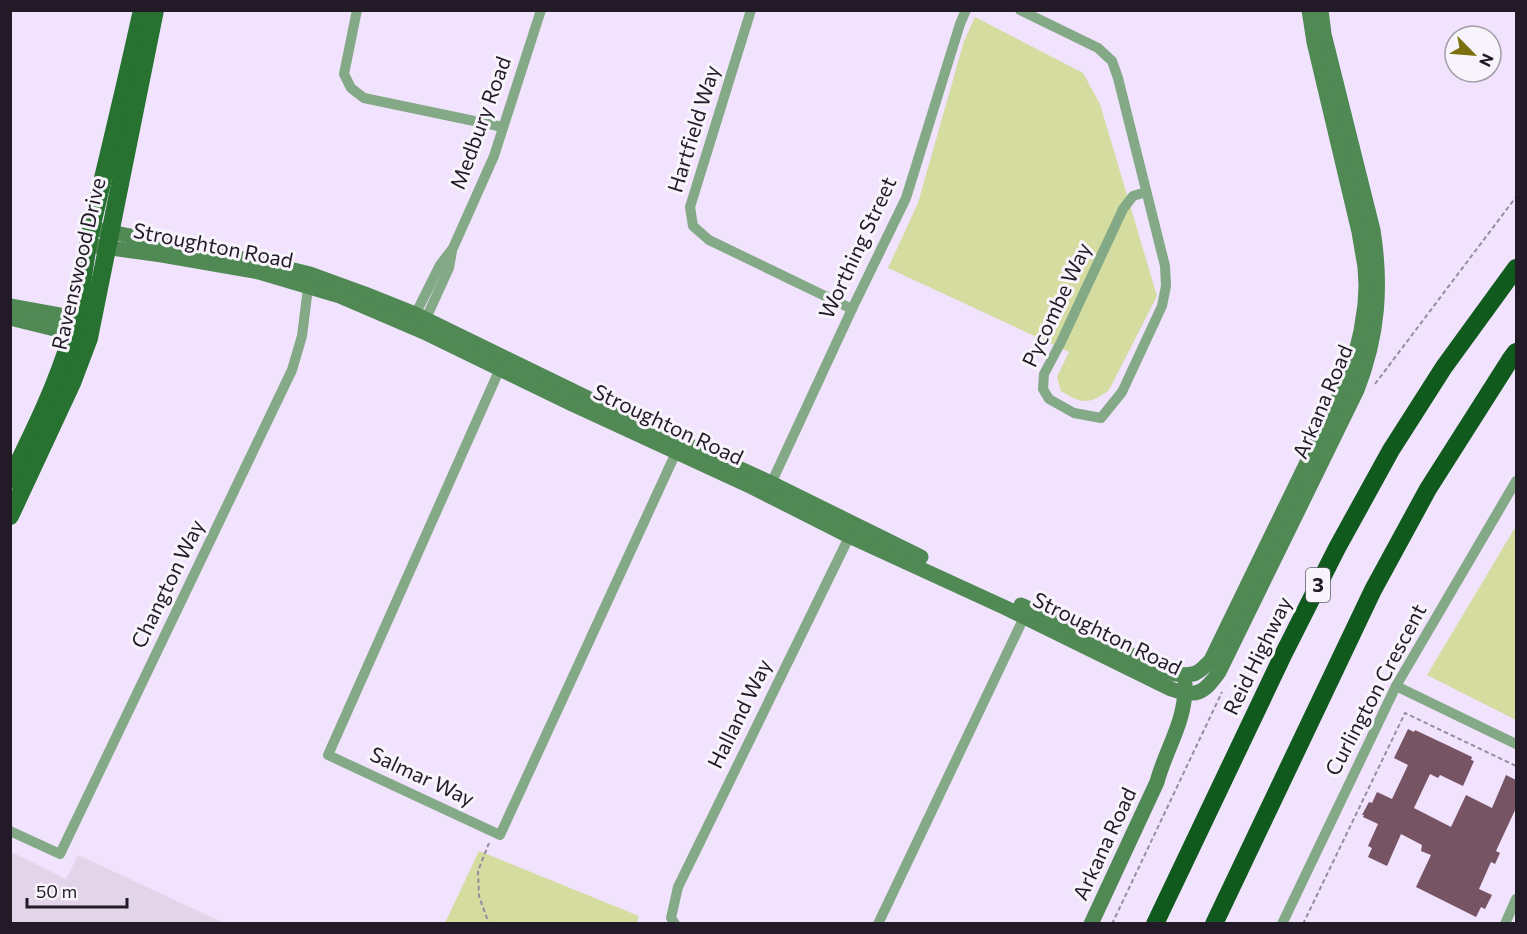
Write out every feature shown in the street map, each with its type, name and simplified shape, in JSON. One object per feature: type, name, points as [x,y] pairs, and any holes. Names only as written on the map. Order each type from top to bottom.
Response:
[{"type":"highway","name":"Reid Highway","points":[[1155,924],[1279,663],[1390,450],[1444,367],[1516,268]]},
{"type":"highway","points":[[1214,924],[1373,590],[1428,489],[1516,352]]},
{"type":"main road","name":"Ravenswood Drive","points":[[10,480],[59,372],[83,327],[89,237],[141,10]]},
{"type":"main road","name":"Ravenswood Drive","points":[[10,516],[72,383],[83,327],[109,240],[155,10]]},
{"type":"street","points":[[357,10],[344,74],[351,88],[364,98],[503,127]]},
{"type":"street","name":"Medbury Road","points":[[418,323],[440,265],[453,248],[494,156],[541,10]]},
{"type":"street","name":"Hartfield Way","points":[[751,10],[690,207],[693,226],[709,240],[852,309]]},
{"type":"street","name":"Worthing Street","points":[[769,489],[906,198],[966,10]]},
{"type":"street","name":"Pycombe Way","points":[[1020,10],[1098,48],[1112,61],[1118,78],[1165,266],[1166,286],[1162,306],[1122,392],[1101,418],[1074,412],[1049,399],[1042,389],[1044,374],[1123,209],[1133,196],[1146,192]]},
{"type":"street","name":"Arkana Road","points":[[1211,660],[1352,368],[1361,332],[1366,276],[1359,232],[1314,42],[1309,10]]},
{"type":"street","name":"Arkana Road","points":[[1217,685],[1219,672],[1357,390],[1364,373],[1377,313],[1376,248],[1324,34],[1321,10]]},
{"type":"street","name":"Stroughton Road","points":[[89,237],[273,265],[309,280],[365,294],[418,323],[1026,613],[1171,689],[1190,693],[1217,685]]},
{"type":"street","name":"Changton Way","points":[[10,831],[60,854],[292,370],[302,336],[309,280]]},
{"type":"street","points":[[10,306],[83,327]]},
{"type":"street","points":[[10,318],[83,327]]},
{"type":"street","name":"Salmar Way","points":[[493,832],[328,755],[502,363]]},
{"type":"street","points":[[493,832],[500,836],[678,447]]},
{"type":"street","name":"Curlington Crescent","points":[[1282,924],[1396,686],[1516,481]]},
{"type":"street","name":"Halland Way","points":[[675,924],[671,918],[678,887],[852,530]]},
{"type":"street","name":"Stroughton Road","points":[[1026,613],[1174,674],[1189,675],[1203,669],[1211,660]]},
{"type":"street","points":[[878,924],[1026,613]]},
{"type":"street","name":"Arkana Road","points":[[1091,924],[1158,782],[1169,771],[1191,721],[1193,709],[1189,675]]},
{"type":"street","points":[[1396,686],[1516,744]]},
{"type":"street","points":[[1505,924],[1516,898]]},
{"type":"path","points":[[1371,390],[1516,197]]},
{"type":"path","points":[[1112,924],[1217,685]]},
{"type":"path","points":[[1303,924],[1405,713],[1516,766]]},
{"type":"path","points":[[489,924],[479,896],[478,871],[493,832]]},
{"type":"shaded area","points":[[11,852],[66,879],[78,855],[224,923],[11,923]]},
{"type":"green space","points":[[975,17],[1083,73],[1100,104],[1157,296],[1109,390],[1091,400],[1080,400],[1061,391],[1057,377],[1069,352],[888,268],[918,203],[964,41]]},
{"type":"green space","points":[[1516,526],[1516,720],[1427,675]]},
{"type":"green space","points":[[479,851],[639,916],[636,924],[445,923]]},
{"type":"building","points":[[1408,729],[1414,732],[1415,730],[1472,757],[1471,760],[1474,761],[1463,786],[1440,775],[1438,778],[1430,774],[1414,808],[1451,827],[1466,795],[1492,808],[1506,775],[1516,780],[1516,808],[1496,851],[1500,853],[1495,864],[1491,862],[1479,889],[1492,895],[1485,909],[1481,907],[1476,917],[1416,887],[1431,855],[1421,851],[1422,845],[1401,834],[1387,866],[1368,857],[1372,848],[1368,846],[1378,824],[1362,815],[1369,802],[1372,803],[1377,792],[1392,799],[1408,765],[1394,758]]}]
